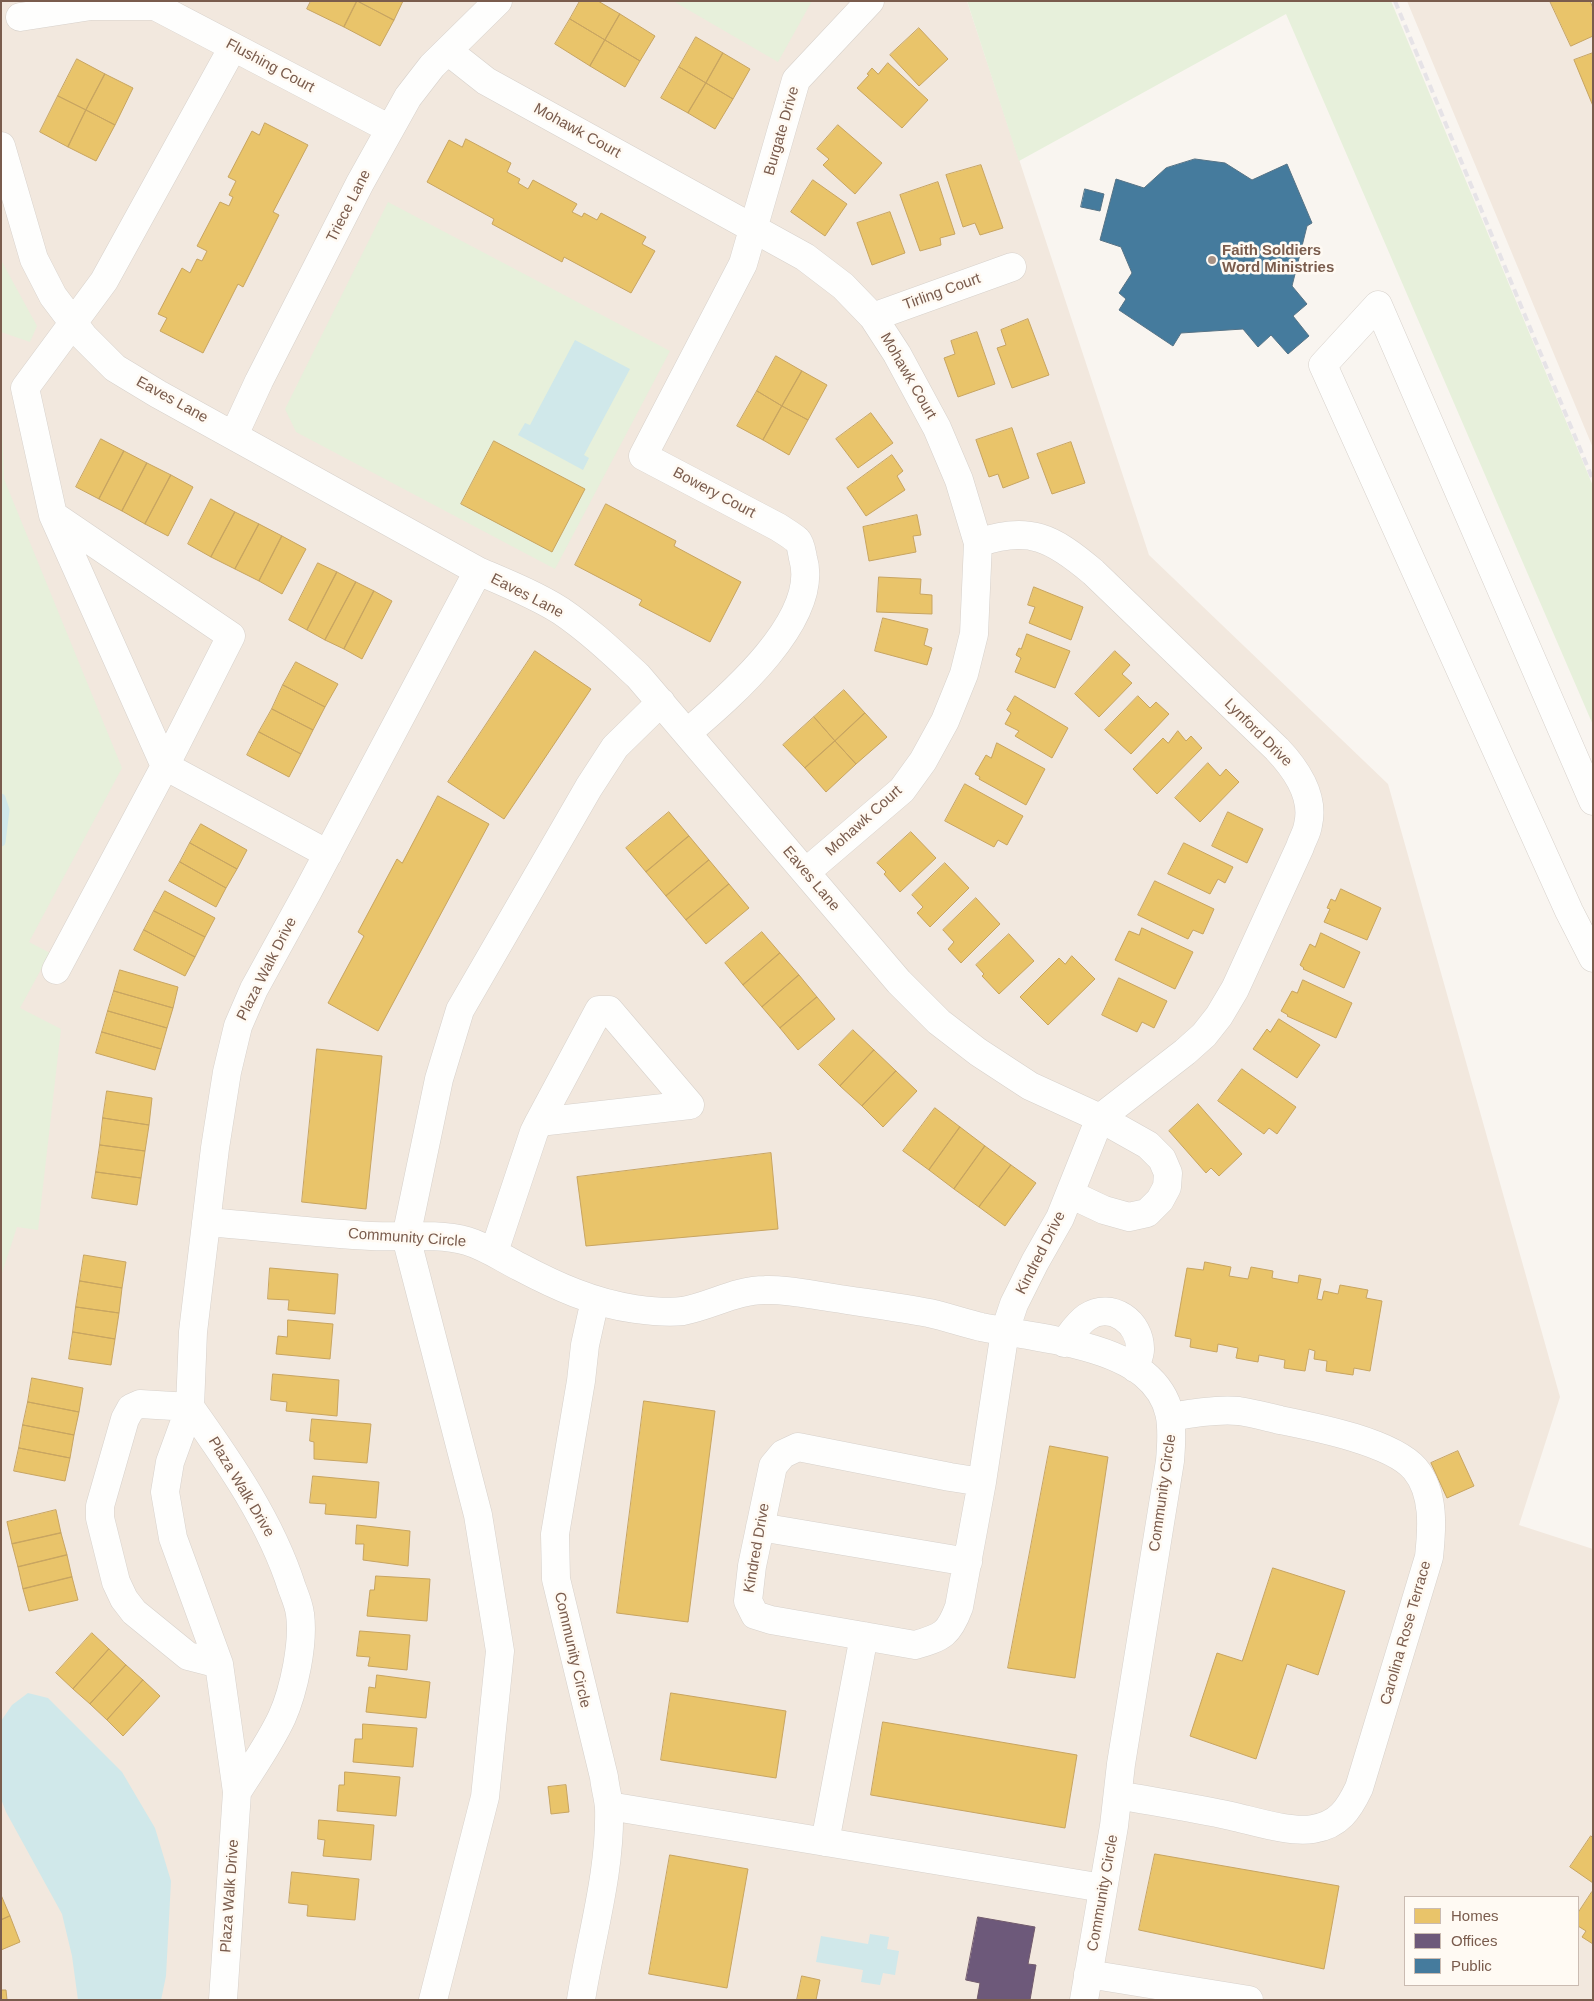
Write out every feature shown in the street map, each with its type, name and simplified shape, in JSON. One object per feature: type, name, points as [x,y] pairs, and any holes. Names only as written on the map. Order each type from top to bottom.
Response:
[{"type":"street","name":"Triece Lane","points":[[234,435],[259,381],[360,183],[408,97],[432,66],[498,1]]},
{"type":"street","name":"Burgate Drive","points":[[754,228],[796,80],[870,1]]},
{"type":"street","points":[[20,17],[91,6],[156,4]]},
{"type":"street","name":"Flushing Court","points":[[156,4],[233,47],[390,129]]},
{"type":"street","points":[[233,47],[104,282],[25,388],[53,515],[165,766],[328,854]]},
{"type":"street","name":"Mohawk Court","points":[[448,51],[486,81],[805,257],[843,286],[873,317],[897,354],[937,428],[960,480],[978,543],[974,634],[964,674],[945,721],[923,761],[902,790],[806,872]]},
{"type":"street","name":"Eaves Lane","points":[[1,146],[34,259],[52,296],[84,337],[115,368],[158,394],[478,572],[513,586],[560,610],[597,638],[638,676],[899,982],[940,1022],[978,1052],[1030,1086],[1100,1118],[1148,1145],[1162,1159],[1168,1173],[1166,1187],[1160,1200],[1147,1213],[1129,1217],[1104,1210],[1070,1194]]},
{"type":"street","name":"Bowery Court","points":[[687,732],[748,679],[775,647],[794,615],[804,588],[807,570],[798,541],[778,527],[643,456],[743,264],[754,228]]},
{"type":"street","name":"Tirling Court","points":[[873,317],[1012,267]]},
{"type":"street","points":[[1593,801],[1378,305],[1323,364],[1560,893],[1593,958]]},
{"type":"street","points":[[53,515],[231,636],[165,766],[56,970]]},
{"type":"street","name":"Lynford Drive","points":[[978,543],[1000,536],[1018,534],[1044,539],[1068,551],[1292,764],[1302,781],[1307,798],[1308,825],[1300,847],[1236,988],[1220,1016],[1204,1035],[1185,1052],[1100,1118]]},
{"type":"street","name":"Plaza Walk Drive","points":[[223,2000],[238,1792],[219,1664],[173,1538],[165,1492],[170,1462],[190,1407],[193,1332],[227,1072],[238,1026],[254,989],[478,572]]},
{"type":"street","points":[[433,2000],[485,1798],[500,1651],[478,1515],[406,1237],[439,1079],[460,1010],[589,787],[616,746],[661,702]]},
{"type":"street","points":[[494,1252],[534,1132],[539,1122],[599,1010],[609,1010],[690,1105],[539,1122]]},
{"type":"street","name":"Kindred Drive","points":[[982,1482],[950,1478],[798,1447],[783,1454],[773,1466],[760,1527],[748,1602],[755,1615],[767,1620],[915,1645],[937,1639],[952,1625],[959,1607],[968,1562],[982,1482],[1005,1331],[1014,1304],[1060,1218],[1100,1118]]},
{"type":"street","name":"Community Circle","points":[[206,1222],[370,1236],[464,1240],[494,1252],[560,1288],[595,1300],[632,1309],[661,1312],[683,1310],[744,1293],[765,1290],[800,1293],[931,1314],[1094,1350],[1122,1360],[1143,1374],[1158,1389],[1167,1403],[1173,1433],[1121,1764],[1118,1795],[1086,1987]]},
{"type":"street","name":"Community Circle","points":[[581,2000],[599,1906],[607,1848],[609,1806],[604,1777],[578,1677],[556,1579],[555,1534],[581,1381],[585,1345],[595,1300]]},
{"type":"street","points":[[1064,1343],[1087,1317],[1098,1312],[1115,1312],[1128,1319],[1138,1334],[1140,1350],[1134,1368]]},
{"type":"street","points":[[190,1407],[140,1404],[131,1408],[125,1419],[103,1492],[100,1518],[116,1582],[124,1599],[134,1612],[188,1656],[219,1664]]},
{"type":"street","name":"Plaza Walk Drive","points":[[190,1407],[266,1524],[286,1568],[300,1613],[301,1645],[293,1682],[282,1717],[238,1792]]},
{"type":"street","name":"Carolina Rose Terrace","points":[[1118,1795],[1293,1829],[1312,1830],[1338,1819],[1349,1808],[1359,1788],[1429,1557],[1432,1531],[1430,1505],[1424,1484],[1415,1469],[1399,1456],[1338,1432],[1238,1411],[1191,1413],[1171,1417]]},
{"type":"street","points":[[760,1527],[968,1562]]},
{"type":"street","points":[[825,1842],[864,1636]]},
{"type":"street","points":[[609,1806],[1103,1888]]},
{"type":"street","points":[[1086,1987],[1249,2000]]},
{"type":"shaded area","points":[[1,1],[967,1],[1149,555],[1388,784],[1560,1397],[1519,1525],[1593,1549],[1593,2000],[1,2000]]},
{"type":"shaded area","points":[[1407,1],[1593,1],[1593,448]]},
{"type":"green space","points":[[673,1],[812,1],[778,62]]},
{"type":"green space","points":[[967,1],[1391,1],[1593,486],[1593,725],[1286,14],[1019,161]]},
{"type":"green space","points":[[388,202],[670,351],[555,569],[296,432],[285,409]]},
{"type":"green space","points":[[1,260],[37,326],[30,342],[1,332]]},
{"type":"green space","points":[[1,401],[4,479],[122,768],[29,942],[50,953],[20,1008],[61,1029],[38,1230],[17,1227],[1,1276]]},
{"type":"water","points":[[575,340],[630,369],[584,455],[589,458],[583,470],[518,435],[525,423],[530,425]]},
{"type":"water","points":[[28,1693],[48,1698],[122,1772],[155,1828],[171,1881],[166,1976],[161,2000],[78,2000],[72,1956],[62,1914],[6,1812],[1,1799],[1,1721],[12,1705]]},
{"type":"water","points":[[870,1934],[889,1937],[887,1949],[899,1951],[895,1975],[883,1973],[880,1985],[861,1982],[863,1970],[816,1962],[821,1936],[868,1944]]},
{"type":"building: Homes","points":[[311,1],[357,1],[344,27],[307,9]]},
{"type":"building: Homes","points":[[357,1],[394,20],[380,46],[344,27]]},
{"type":"building: Homes","points":[[358,1],[403,1],[394,20]]},
{"type":"building: Homes","points":[[580,1],[598,1],[620,14],[605,40],[570,19]]},
{"type":"building: Homes","points":[[1550,1],[1590,1],[1593,8],[1593,36],[1571,46]]},
{"type":"building: Homes","points":[[620,14],[655,36],[640,61],[605,40]]},
{"type":"building: Homes","points":[[570,19],[605,40],[590,66],[555,44]]},
{"type":"building: Homes","points":[[919,28],[948,59],[919,86],[890,55]]},
{"type":"building: Homes","points":[[696,37],[723,53],[706,83],[679,67]]},
{"type":"building: Homes","points":[[605,40],[640,61],[625,87],[590,66]]},
{"type":"building: Homes","points":[[723,53],[750,69],[733,99],[706,83]]},
{"type":"building: Homes","points":[[1593,53],[1593,106],[1574,60]]},
{"type":"building: Homes","points":[[77,59],[105,74],[86,110],[58,96]]},
{"type":"building: Homes","points":[[888,63],[928,100],[902,128],[857,88],[869,75],[867,74],[872,68],[878,74]]},
{"type":"building: Homes","points":[[679,67],[706,83],[688,113],[661,98]]},
{"type":"building: Homes","points":[[105,74],[133,88],[115,125],[86,110]]},
{"type":"building: Homes","points":[[706,83],[733,99],[715,129],[688,113]]},
{"type":"building: Homes","points":[[58,96],[86,110],[68,147],[40,132]]},
{"type":"building: Homes","points":[[86,110],[115,125],[96,161],[68,147]]},
{"type":"building: Homes","points":[[265,123],[308,145],[273,212],[279,215],[243,287],[238,284],[203,353],[160,331],[167,318],[158,314],[182,268],[190,273],[197,259],[202,261],[207,251],[197,246],[220,202],[229,206],[233,197],[229,195],[236,181],[228,177],[252,131],[259,135]]},
{"type":"building: Homes","points":[[838,125],[882,163],[855,194],[823,165],[829,159],[817,149]]},
{"type":"building: Homes","points":[[466,139],[511,163],[507,172],[520,179],[518,183],[528,189],[533,180],[577,204],[572,212],[582,217],[584,213],[597,220],[601,213],[646,237],[642,244],[655,251],[631,293],[564,257],[562,262],[492,224],[494,219],[427,182],[449,140],[462,147]]},
{"type":"building: Homes","points":[[981,165],[1003,228],[980,235],[975,223],[963,227],[946,175]]},
{"type":"building: Homes","points":[[813,180],[847,204],[825,236],[791,212]]},
{"type":"building: Homes","points":[[938,182],[955,234],[940,238],[941,245],[920,251],[900,195]]},
{"type":"building: Homes","points":[[890,212],[905,253],[872,265],[857,223]]},
{"type":"building: Homes","points":[[1028,319],[1049,375],[1012,388],[997,348],[1006,345],[1001,330]]},
{"type":"building: Homes","points":[[977,332],[995,384],[958,397],[944,358],[955,354],[951,341]]},
{"type":"building: Homes","points":[[776,356],[802,371],[782,406],[757,391]]},
{"type":"building: Homes","points":[[802,371],[827,385],[808,420],[782,406]]},
{"type":"building: Homes","points":[[757,391],[782,406],[763,440],[737,426]]},
{"type":"building: Homes","points":[[782,406],[808,420],[789,455],[763,440]]},
{"type":"building: Homes","points":[[871,413],[893,443],[858,468],[836,439]]},
{"type":"building: Homes","points":[[1012,428],[1029,478],[1003,488],[998,474],[989,477],[976,440]]},
{"type":"building: Homes","points":[[101,439],[124,451],[99,499],[76,487]]},
{"type":"building: Homes","points":[[494,441],[585,489],[552,552],[461,504]]},
{"type":"building: Homes","points":[[1071,442],[1085,483],[1052,494],[1037,454]]},
{"type":"building: Homes","points":[[124,451],[147,463],[122,511],[99,499]]},
{"type":"building: Homes","points":[[892,455],[903,471],[897,476],[905,490],[866,516],[847,488]]},
{"type":"building: Homes","points":[[147,463],[171,475],[145,524],[122,511]]},
{"type":"building: Homes","points":[[171,475],[193,487],[168,536],[145,524]]},
{"type":"building: Homes","points":[[211,499],[235,512],[211,557],[188,544]]},
{"type":"building: Homes","points":[[606,504],[676,541],[674,546],[741,582],[710,642],[639,605],[642,600],[575,565]]},
{"type":"building: Homes","points":[[235,512],[259,524],[235,569],[211,557]]},
{"type":"building: Homes","points":[[917,515],[921,535],[913,536],[916,552],[869,561],[863,527]]},
{"type":"building: Homes","points":[[259,524],[282,536],[259,581],[235,569]]},
{"type":"building: Homes","points":[[282,536],[306,549],[282,594],[259,581]]},
{"type":"building: Homes","points":[[318,563],[337,572],[307,630],[289,620]]},
{"type":"building: Homes","points":[[337,572],[356,582],[325,640],[307,630]]},
{"type":"building: Homes","points":[[879,577],[921,579],[920,594],[932,595],[932,614],[877,612]]},
{"type":"building: Homes","points":[[356,582],[374,591],[344,649],[325,640]]},
{"type":"building: Homes","points":[[1034,587],[1083,607],[1071,640],[1029,623],[1035,607],[1028,605]]},
{"type":"building: Homes","points":[[374,591],[392,601],[362,659],[344,649]]},
{"type":"building: Homes","points":[[883,618],[928,629],[924,645],[932,648],[927,665],[875,651]]},
{"type":"building: Homes","points":[[1027,634],[1070,651],[1055,688],[1015,672],[1021,658],[1016,655],[1019,648],[1021,649]]},
{"type":"building: Homes","points":[[535,651],[591,689],[504,819],[448,782]]},
{"type":"building: Homes","points":[[1115,651],[1130,665],[1122,674],[1132,683],[1099,717],[1075,694]]},
{"type":"building: Homes","points":[[296,662],[338,684],[325,707],[283,685]]},
{"type":"building: Homes","points":[[283,685],[325,707],[313,730],[272,709]]},
{"type":"building: Homes","points":[[844,690],[865,713],[835,741],[814,717]]},
{"type":"building: Homes","points":[[1015,696],[1068,728],[1052,758],[1015,736],[1019,731],[1005,724],[1011,713],[1007,710]]},
{"type":"building: Homes","points":[[1138,696],[1150,708],[1156,702],[1169,714],[1131,754],[1105,730]]},
{"type":"building: Homes","points":[[272,709],[313,730],[301,754],[259,732]]},
{"type":"building: Homes","points":[[865,713],[887,737],[856,764],[835,741]]},
{"type":"building: Homes","points":[[814,717],[835,741],[805,768],[783,745]]},
{"type":"building: Homes","points":[[1178,731],[1186,741],[1191,736],[1202,748],[1157,794],[1133,769],[1163,738],[1168,743]]},
{"type":"building: Homes","points":[[259,732],[301,754],[289,777],[247,755]]},
{"type":"building: Homes","points":[[835,741],[856,764],[826,792],[805,768]]},
{"type":"building: Homes","points":[[997,743],[1045,769],[1026,805],[979,779],[980,777],[975,774],[986,755],[991,758]]},
{"type":"building: Homes","points":[[1208,763],[1220,776],[1226,769],[1239,782],[1200,822],[1175,798]]},
{"type":"building: Homes","points":[[965,784],[1023,816],[1007,845],[998,840],[994,847],[945,821]]},
{"type":"building: Homes","points":[[438,796],[489,824],[378,1031],[328,1003],[364,936],[358,932],[397,859],[402,863]]},
{"type":"building: Homes","points":[[669,812],[689,836],[646,872],[626,848]]},
{"type":"building: Homes","points":[[1228,812],[1263,829],[1247,863],[1212,846]]},
{"type":"building: Homes","points":[[201,824],[247,850],[237,869],[190,843]]},
{"type":"building: Homes","points":[[911,832],[936,858],[900,892],[877,863]]},
{"type":"building: Homes","points":[[689,836],[709,860],[666,896],[646,872]]},
{"type":"building: Homes","points":[[190,843],[237,869],[226,888],[180,862]]},
{"type":"building: Homes","points":[[1184,843],[1233,867],[1225,883],[1218,879],[1210,894],[1168,874]]},
{"type":"building: Homes","points":[[709,860],[729,884],[686,920],[666,896]]},
{"type":"building: Homes","points":[[180,862],[226,888],[216,907],[169,881]]},
{"type":"building: Homes","points":[[945,863],[969,888],[930,927],[917,913],[923,907],[912,895]]},
{"type":"building: Homes","points":[[1155,881],[1214,909],[1203,934],[1193,930],[1188,939],[1138,915]]},
{"type":"building: Homes","points":[[729,884],[749,908],[706,944],[686,920]]},
{"type":"building: Homes","points":[[1341,889],[1381,908],[1367,940],[1324,922],[1330,909],[1327,908],[1331,899],[1335,901]]},
{"type":"building: Homes","points":[[165,891],[215,918],[205,937],[154,911]]},
{"type":"building: Homes","points":[[976,898],[1000,924],[961,963],[948,949],[954,942],[943,930]]},
{"type":"building: Homes","points":[[154,911],[205,937],[195,957],[144,930]]},
{"type":"building: Homes","points":[[1142,928],[1193,952],[1175,989],[1115,960],[1129,931],[1139,935]]},
{"type":"building: Homes","points":[[144,930],[195,957],[185,976],[134,950]]},
{"type":"building: Homes","points":[[762,932],[780,953],[743,985],[725,963]]},
{"type":"building: Homes","points":[[1321,933],[1360,952],[1344,988],[1303,969],[1300,965],[1310,944],[1315,947]]},
{"type":"building: Homes","points":[[1009,934],[1034,961],[999,994],[982,976],[984,974],[976,965]]},
{"type":"building: Homes","points":[[780,953],[799,975],[762,1007],[743,985]]},
{"type":"building: Homes","points":[[1072,956],[1095,979],[1048,1025],[1020,997],[1059,958],[1065,964]]},
{"type":"building: Homes","points":[[120,970],[178,987],[173,1008],[114,991]]},
{"type":"building: Homes","points":[[799,975],[817,997],[780,1028],[762,1007]]},
{"type":"building: Homes","points":[[1119,978],[1167,1001],[1154,1028],[1142,1022],[1137,1032],[1102,1015]]},
{"type":"building: Homes","points":[[1303,980],[1352,1003],[1336,1038],[1287,1016],[1281,1011],[1292,991],[1297,993]]},
{"type":"building: Homes","points":[[114,991],[173,1008],[167,1028],[108,1011]]},
{"type":"building: Homes","points":[[817,997],[835,1019],[798,1050],[780,1028]]},
{"type":"building: Homes","points":[[108,1011],[167,1028],[161,1049],[102,1032]]},
{"type":"building: Homes","points":[[1279,1019],[1320,1045],[1297,1078],[1253,1049],[1267,1029],[1270,1032]]},
{"type":"building: Homes","points":[[853,1030],[874,1050],[840,1086],[819,1065]]},
{"type":"building: Homes","points":[[102,1032],[161,1049],[155,1070],[96,1053]]},
{"type":"building: Homes","points":[[317,1049],[382,1056],[366,1209],[302,1202]]},
{"type":"building: Homes","points":[[874,1050],[896,1071],[862,1106],[840,1086]]},
{"type":"building: Homes","points":[[1242,1069],[1296,1107],[1277,1134],[1269,1128],[1264,1134],[1218,1101]]},
{"type":"building: Homes","points":[[896,1071],[917,1091],[883,1127],[862,1106]]},
{"type":"building: Homes","points":[[107,1091],[152,1098],[149,1125],[103,1118]]},
{"type":"building: Homes","points":[[1198,1104],[1242,1154],[1219,1176],[1211,1168],[1206,1173],[1169,1131]]},
{"type":"building: Homes","points":[[935,1108],[960,1127],[929,1170],[903,1151]]},
{"type":"building: Homes","points":[[103,1118],[149,1125],[145,1151],[100,1145]]},
{"type":"building: Homes","points":[[960,1127],[985,1146],[954,1189],[929,1170]]},
{"type":"building: Homes","points":[[100,1145],[145,1151],[141,1178],[96,1172]]},
{"type":"building: Homes","points":[[985,1146],[1011,1165],[979,1207],[954,1189]]},
{"type":"building: Homes","points":[[771,1153],[778,1229],[586,1246],[577,1177]]},
{"type":"building: Homes","points":[[1011,1165],[1036,1183],[1005,1226],[979,1207]]},
{"type":"building: Homes","points":[[96,1172],[141,1178],[137,1205],[92,1198]]},
{"type":"building: Homes","points":[[84,1255],[126,1262],[122,1288],[80,1281]]},
{"type":"building: Homes","points":[[1205,1262],[1231,1267],[1229,1276],[1248,1279],[1251,1267],[1273,1271],[1272,1278],[1298,1283],[1299,1275],[1321,1279],[1317,1299],[1322,1300],[1324,1291],[1338,1294],[1340,1285],[1368,1290],[1366,1298],[1382,1301],[1370,1371],[1354,1368],[1353,1375],[1326,1371],[1327,1361],[1314,1359],[1315,1351],[1309,1349],[1305,1371],[1284,1368],[1285,1360],[1259,1355],[1258,1362],[1236,1358],[1238,1348],[1218,1344],[1217,1352],[1190,1347],[1191,1339],[1175,1336],[1187,1268],[1203,1270]]},
{"type":"building: Homes","points":[[270,1268],[338,1274],[335,1314],[288,1310],[289,1300],[268,1299]]},
{"type":"building: Homes","points":[[80,1281],[122,1288],[119,1313],[76,1307]]},
{"type":"building: Homes","points":[[76,1307],[119,1313],[115,1339],[73,1332]]},
{"type":"building: Homes","points":[[288,1320],[333,1324],[330,1359],[276,1354],[278,1336],[287,1337]]},
{"type":"building: Homes","points":[[73,1332],[115,1339],[111,1365],[69,1359]]},
{"type":"building: Homes","points":[[273,1374],[339,1380],[337,1416],[286,1411],[287,1402],[271,1400]]},
{"type":"building: Homes","points":[[32,1378],[83,1388],[79,1412],[28,1402]]},
{"type":"building: Homes","points":[[644,1401],[715,1411],[688,1622],[617,1613]]},
{"type":"building: Homes","points":[[28,1402],[79,1412],[74,1435],[23,1425]]},
{"type":"building: Homes","points":[[312,1419],[371,1424],[367,1463],[314,1459],[314,1442],[310,1441]]},
{"type":"building: Homes","points":[[23,1425],[74,1435],[70,1458],[19,1448]]},
{"type":"building: Homes","points":[[1050,1446],[1108,1457],[1075,1678],[1008,1668]]},
{"type":"building: Homes","points":[[19,1448],[70,1458],[65,1481],[14,1471]]},
{"type":"building: Homes","points":[[1458,1451],[1474,1486],[1447,1498],[1431,1463]]},
{"type":"building: Homes","points":[[313,1476],[379,1482],[376,1518],[325,1514],[326,1504],[310,1503]]},
{"type":"building: Homes","points":[[56,1510],[61,1533],[12,1544],[7,1522]]},
{"type":"building: Homes","points":[[357,1525],[410,1531],[408,1566],[363,1560],[364,1544],[356,1544]]},
{"type":"building: Homes","points":[[61,1533],[67,1555],[18,1567],[12,1544]]},
{"type":"building: Homes","points":[[67,1555],[72,1577],[23,1589],[18,1567]]},
{"type":"building: Homes","points":[[1273,1568],[1345,1591],[1318,1675],[1287,1664],[1256,1759],[1190,1736],[1217,1653],[1242,1661]]},
{"type":"building: Homes","points":[[376,1576],[430,1579],[427,1621],[367,1616],[370,1590],[374,1590]]},
{"type":"building: Homes","points":[[72,1577],[78,1600],[29,1611],[23,1589]]},
{"type":"building: Homes","points":[[360,1631],[410,1635],[407,1670],[368,1666],[370,1657],[357,1656]]},
{"type":"building: Homes","points":[[92,1633],[109,1649],[73,1689],[56,1673]]},
{"type":"building: Homes","points":[[109,1649],[126,1665],[90,1704],[73,1689]]},
{"type":"building: Homes","points":[[126,1665],[143,1680],[107,1720],[90,1704]]},
{"type":"building: Homes","points":[[377,1675],[430,1682],[426,1718],[366,1712],[369,1687],[375,1688]]},
{"type":"building: Homes","points":[[143,1680],[160,1696],[123,1736],[107,1720]]},
{"type":"building: Homes","points":[[671,1693],[786,1711],[776,1778],[661,1760]]},
{"type":"building: Homes","points":[[883,1722],[1077,1755],[1065,1828],[871,1795]]},
{"type":"building: Homes","points":[[363,1724],[417,1728],[413,1767],[353,1762],[355,1739],[362,1739]]},
{"type":"building: Homes","points":[[345,1772],[400,1777],[396,1816],[337,1811],[339,1785],[344,1785]]},
{"type":"building: Homes","points":[[566,1785],[569,1812],[551,1814],[548,1787]]},
{"type":"building: Homes","points":[[319,1820],[374,1825],[371,1860],[323,1856],[325,1840],[318,1839]]},
{"type":"building: Homes","points":[[1591,1836],[1593,1838],[1593,1883],[1570,1867]]},
{"type":"building: Homes","points":[[1155,1854],[1339,1886],[1324,1969],[1139,1930]]},
{"type":"building: Homes","points":[[670,1855],[748,1869],[727,1988],[649,1974]]},
{"type":"building: Homes","points":[[292,1872],[359,1879],[355,1920],[307,1916],[308,1905],[289,1903]]},
{"type":"building: Homes","points":[[1592,1892],[1593,1944],[1582,1937],[1586,1931],[1579,1927],[1579,1912]]},
{"type":"building: Homes","points":[[1,1895],[10,1916],[1,1920]]},
{"type":"building: Homes","points":[[10,1916],[20,1942],[1,1950],[1,1920]]},
{"type":"building: Homes","points":[[802,1976],[820,1980],[816,2000],[797,2000]]},
{"type":"building: Homes","points":[[1,1990],[6,1990],[7,2000],[1,2000]]},
{"type":"building: Offices","points":[[978,1917],[1035,1927],[1028,1964],[1036,1965],[1030,2000],[977,2000],[980,1983],[966,1980]]},
{"type":"building: Public","name":"Faith Soldiers Word Ministries","points":[[1195,159],[1225,163],[1252,180],[1287,164],[1312,223],[1307,226],[1292,286],[1307,304],[1293,316],[1309,336],[1288,354],[1271,335],[1258,347],[1243,329],[1181,333],[1173,346],[1119,310],[1126,299],[1119,293],[1132,273],[1121,247],[1100,240],[1116,179],[1144,188],[1166,168]]},
{"type":"building: Public","points":[[1085,189],[1104,194],[1100,211],[1081,207]]},
{"type":"waterway","points":[[1,798],[5,810],[1,842]]},
{"type":"railway","points":[[1395,1],[1593,480]]},
{"type":"place","name":"Faith Soldiers Word Ministries","points":[[1212,260]]}]
